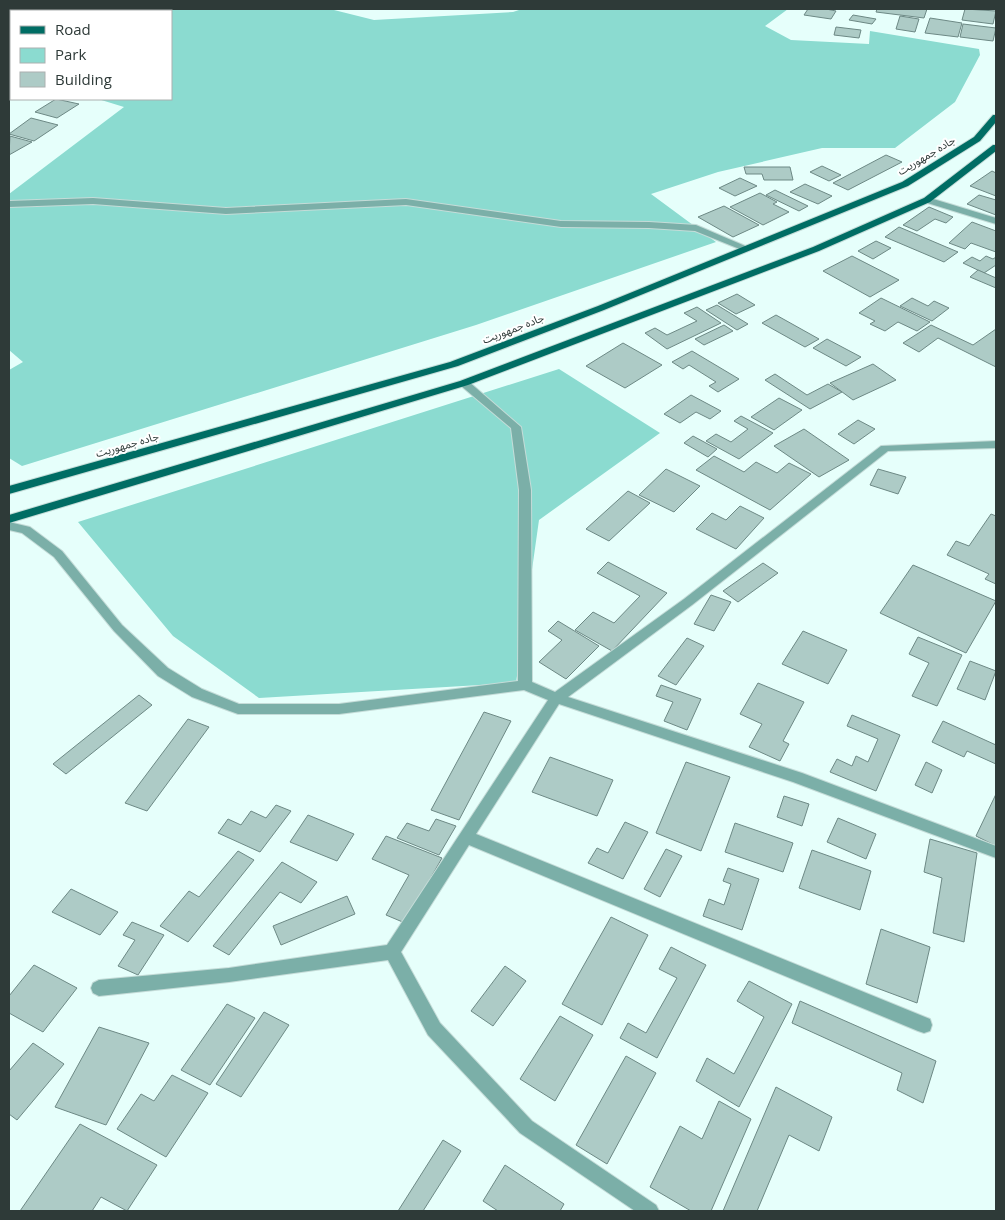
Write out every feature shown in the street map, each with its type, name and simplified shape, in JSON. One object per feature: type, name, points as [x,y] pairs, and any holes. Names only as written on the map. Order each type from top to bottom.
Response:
[{"type":"main road","name":"جاده جمهوریت","points":[[9,490],[454,364],[601,308],[905,184],[977,139],[996,117]]},
{"type":"main road","points":[[9,519],[92,496],[464,383],[816,249],[926,200],[996,147]]},
{"type":"street","points":[[926,200],[996,221]]},
{"type":"street","points":[[9,204],[93,201],[226,212],[406,202],[561,224],[649,225],[696,228],[745,248]]},
{"type":"street","points":[[464,383],[516,427],[525,490],[525,685]]},
{"type":"street","points":[[99,988],[229,974],[392,952],[556,698],[688,602],[885,448],[996,444]]},
{"type":"street","points":[[9,526],[26,530],[58,554],[118,628],[163,672],[197,693],[238,709],[339,709],[525,685],[556,698],[797,777],[996,852]]},
{"type":"street","points":[[467,837],[924,1025]]},
{"type":"street","points":[[392,952],[434,1029],[526,1126],[650,1211]]},
{"type":"green space","points":[[9,9],[330,9],[374,20],[513,12],[522,9],[788,9],[765,26],[791,40],[869,44],[870,31],[979,49],[980,55],[955,102],[895,148],[822,148],[718,172],[651,194],[716,242],[476,325],[22,466],[9,458],[9,370],[23,362],[9,350],[9,194],[124,107],[101,100],[172,100],[172,10],[10,10],[9,72]]},
{"type":"green space","points":[[559,369],[660,433],[539,520],[516,683],[259,698],[173,636],[78,522]]},
{"type":"building","points":[[808,9],[836,11],[831,19],[804,15]]},
{"type":"building","points":[[877,9],[927,9],[924,18],[876,12]]},
{"type":"building","points":[[965,9],[996,11],[993,24],[962,20]]},
{"type":"building","points":[[853,15],[876,19],[872,24],[849,20]]},
{"type":"building","points":[[900,16],[919,19],[915,32],[896,29]]},
{"type":"building","points":[[930,18],[962,23],[958,37],[925,33]]},
{"type":"building","points":[[963,24],[996,28],[993,41],[960,37]]},
{"type":"building","points":[[836,27],[861,30],[859,38],[834,35]]},
{"type":"building","points":[[54,100],[79,104],[57,118],[35,112]]},
{"type":"building","points":[[31,118],[58,125],[34,141],[9,134]]},
{"type":"building","points":[[10,136],[32,142],[9,155]]},
{"type":"building","points":[[886,155],[902,162],[848,190],[833,183]]},
{"type":"building","points":[[822,166],[841,175],[829,181],[810,172]]},
{"type":"building","points":[[744,167],[790,167],[793,180],[764,180],[762,174],[746,174]]},
{"type":"building","points":[[992,171],[996,173],[996,196],[970,186]]},
{"type":"building","points":[[740,178],[757,186],[735,196],[719,188]]},
{"type":"building","points":[[805,184],[832,196],[818,204],[790,192]]},
{"type":"building","points":[[775,190],[808,206],[799,211],[766,195]]},
{"type":"building","points":[[760,193],[777,202],[773,204],[789,212],[763,225],[730,207]]},
{"type":"building","points":[[979,195],[996,200],[996,215],[967,204]]},
{"type":"building","points":[[724,206],[759,225],[733,237],[698,217]]},
{"type":"building","points":[[929,207],[953,217],[946,223],[935,219],[917,231],[903,225]]},
{"type":"building","points":[[972,222],[996,231],[996,252],[971,243],[965,249],[949,243]]},
{"type":"building","points":[[899,227],[958,252],[944,262],[885,237]]},
{"type":"building","points":[[876,241],[891,248],[873,259],[858,251]]},
{"type":"building","points":[[852,256],[899,280],[870,297],[823,271]]},
{"type":"building","points":[[986,256],[993,259],[996,257],[996,265],[984,273],[963,263],[972,257],[980,261]]},
{"type":"building","points":[[978,270],[996,278],[996,288],[970,277]]},
{"type":"building","points":[[737,294],[755,305],[736,314],[718,303]]},
{"type":"building","points":[[881,298],[930,322],[917,331],[898,322],[885,331],[870,324],[875,321],[859,313]]},
{"type":"building","points":[[912,298],[928,306],[934,301],[949,308],[932,321],[900,306]]},
{"type":"building","points":[[717,305],[748,324],[737,330],[706,310]]},
{"type":"building","points":[[697,307],[721,323],[667,349],[645,333],[655,328],[667,335],[697,321],[684,313]]},
{"type":"building","points":[[776,315],[819,339],[805,347],[762,323]]},
{"type":"building","points":[[724,325],[733,331],[704,345],[695,339]]},
{"type":"building","points":[[931,325],[973,345],[996,329],[996,367],[938,338],[919,352],[903,343]]},
{"type":"building","points":[[827,339],[861,357],[846,366],[813,348]]},
{"type":"building","points":[[623,343],[662,365],[625,388],[586,366]]},
{"type":"building","points":[[692,351],[739,379],[718,392],[709,386],[716,382],[689,365],[683,369],[672,362]]},
{"type":"building","points":[[873,364],[896,380],[853,400],[830,383]]},
{"type":"building","points":[[775,374],[807,395],[828,384],[842,392],[810,409],[765,380]]},
{"type":"building","points":[[691,395],[721,411],[710,419],[696,412],[680,423],[664,414]]},
{"type":"building","points":[[779,398],[802,410],[774,430],[751,417]]},
{"type":"building","points":[[741,416],[773,433],[739,459],[706,441],[716,434],[731,442],[748,429],[734,421]]},
{"type":"building","points":[[858,420],[875,429],[854,444],[838,434]]},
{"type":"building","points":[[804,429],[849,460],[819,477],[774,446]]},
{"type":"building","points":[[693,436],[717,449],[708,457],[684,443]]},
{"type":"building","points":[[714,456],[744,472],[756,462],[777,473],[789,463],[811,474],[770,510],[696,470]]},
{"type":"building","points":[[666,469],[700,486],[674,512],[639,495]]},
{"type":"building","points":[[878,469],[906,477],[898,494],[870,485]]},
{"type":"building","points":[[628,491],[650,503],[609,541],[586,529]]},
{"type":"building","points":[[740,506],[764,518],[736,549],[696,529],[712,513],[726,520]]},
{"type":"building","points":[[991,514],[996,516],[996,584],[985,579],[989,574],[947,555],[956,541],[969,546]]},
{"type":"building","points":[[608,562],[667,593],[612,651],[575,630],[593,612],[614,623],[640,596],[597,573]]},
{"type":"building","points":[[763,563],[778,573],[738,602],[723,591]]},
{"type":"building","points":[[913,565],[996,601],[966,653],[880,613]]},
{"type":"building","points":[[711,595],[731,602],[714,631],[694,624]]},
{"type":"building","points":[[558,621],[599,646],[566,679],[539,662],[562,640],[548,631]]},
{"type":"building","points":[[803,631],[847,650],[828,684],[782,664]]},
{"type":"building","points":[[918,637],[962,655],[937,706],[912,696],[929,663],[909,654]]},
{"type":"building","points":[[687,638],[704,646],[676,685],[658,676]]},
{"type":"building","points":[[970,661],[996,671],[985,700],[957,689]]},
{"type":"building","points":[[758,683],[804,702],[783,741],[789,744],[780,761],[749,747],[762,724],[740,714]]},
{"type":"building","points":[[661,685],[701,699],[687,730],[664,721],[673,702],[656,696]]},
{"type":"building","points":[[139,695],[152,705],[66,774],[53,764]]},
{"type":"building","points":[[484,712],[511,721],[459,820],[431,810]]},
{"type":"building","points":[[852,715],[900,735],[876,791],[830,772],[837,759],[852,766],[856,756],[868,762],[878,739],[847,726]]},
{"type":"building","points":[[188,719],[209,727],[147,811],[125,803]]},
{"type":"building","points":[[943,721],[996,745],[996,764],[967,751],[964,757],[932,742]]},
{"type":"building","points":[[550,757],[613,780],[597,816],[532,792]]},
{"type":"building","points":[[686,762],[730,777],[701,851],[656,833]]},
{"type":"building","points":[[926,762],[942,770],[932,793],[915,785]]},
{"type":"building","points":[[996,794],[996,846],[976,836]]},
{"type":"building","points":[[784,796],[809,804],[802,826],[777,817]]},
{"type":"building","points":[[276,805],[291,811],[260,852],[218,833],[228,819],[241,825],[251,811],[266,818]]},
{"type":"building","points":[[308,815],[354,834],[337,861],[290,842]]},
{"type":"building","points":[[838,818],[876,834],[866,859],[827,842]]},
{"type":"building","points":[[436,819],[456,826],[439,855],[397,838],[407,823],[429,831]]},
{"type":"building","points":[[625,822],[648,832],[623,879],[588,863],[597,848],[608,853]]},
{"type":"building","points":[[735,823],[793,843],[783,872],[725,852]]},
{"type":"building","points":[[386,836],[442,858],[405,923],[386,915],[409,875],[372,859]]},
{"type":"building","points":[[930,839],[977,853],[964,942],[933,933],[942,878],[924,872]]},
{"type":"building","points":[[666,849],[682,856],[660,897],[644,889]]},
{"type":"building","points":[[812,850],[871,871],[860,910],[799,888]]},
{"type":"building","points":[[238,851],[254,860],[188,942],[160,926],[189,891],[199,897]]},
{"type":"building","points":[[282,862],[317,882],[301,903],[280,892],[229,955],[213,946]]},
{"type":"building","points":[[728,868],[759,879],[742,930],[703,916],[709,899],[724,905],[731,884],[723,881]]},
{"type":"building","points":[[71,889],[118,912],[100,935],[52,912]]},
{"type":"building","points":[[347,896],[355,914],[281,945],[273,926]]},
{"type":"building","points":[[611,917],[648,935],[602,1025],[562,1004]]},
{"type":"building","points":[[132,922],[164,935],[138,975],[118,966],[135,940],[123,935]]},
{"type":"building","points":[[881,929],[930,947],[917,1003],[866,984]]},
{"type":"building","points":[[671,947],[706,965],[657,1058],[620,1038],[628,1023],[646,1033],[677,978],[659,969]]},
{"type":"building","points":[[34,965],[77,988],[43,1032],[9,1013],[9,996]]},
{"type":"building","points":[[505,966],[526,981],[493,1026],[471,1011]]},
{"type":"building","points":[[749,981],[792,1004],[739,1107],[696,1081],[707,1058],[734,1074],[764,1017],[737,1001]]},
{"type":"building","points":[[800,1001],[936,1061],[923,1103],[897,1090],[902,1073],[792,1023]]},
{"type":"building","points":[[227,1004],[255,1018],[210,1085],[181,1070]]},
{"type":"building","points":[[264,1012],[289,1025],[241,1097],[216,1084]]},
{"type":"building","points":[[560,1016],[593,1035],[555,1101],[520,1079]]},
{"type":"building","points":[[99,1027],[149,1043],[106,1125],[55,1107]]},
{"type":"building","points":[[33,1043],[64,1064],[17,1120],[9,1114],[9,1071]]},
{"type":"building","points":[[626,1056],[656,1073],[607,1164],[576,1145]]},
{"type":"building","points":[[172,1075],[208,1093],[166,1157],[117,1129],[141,1094],[154,1101]]},
{"type":"building","points":[[776,1087],[832,1117],[819,1151],[789,1135],[757,1211],[723,1211]]},
{"type":"building","points":[[719,1101],[751,1119],[711,1211],[691,1211],[650,1187],[680,1126],[702,1139]]},
{"type":"building","points":[[80,1124],[157,1165],[127,1211],[101,1197],[92,1211],[20,1211]]},
{"type":"building","points":[[443,1140],[461,1151],[423,1211],[398,1211]]},
{"type":"building","points":[[505,1165],[564,1204],[560,1211],[498,1211],[483,1201]]}]
